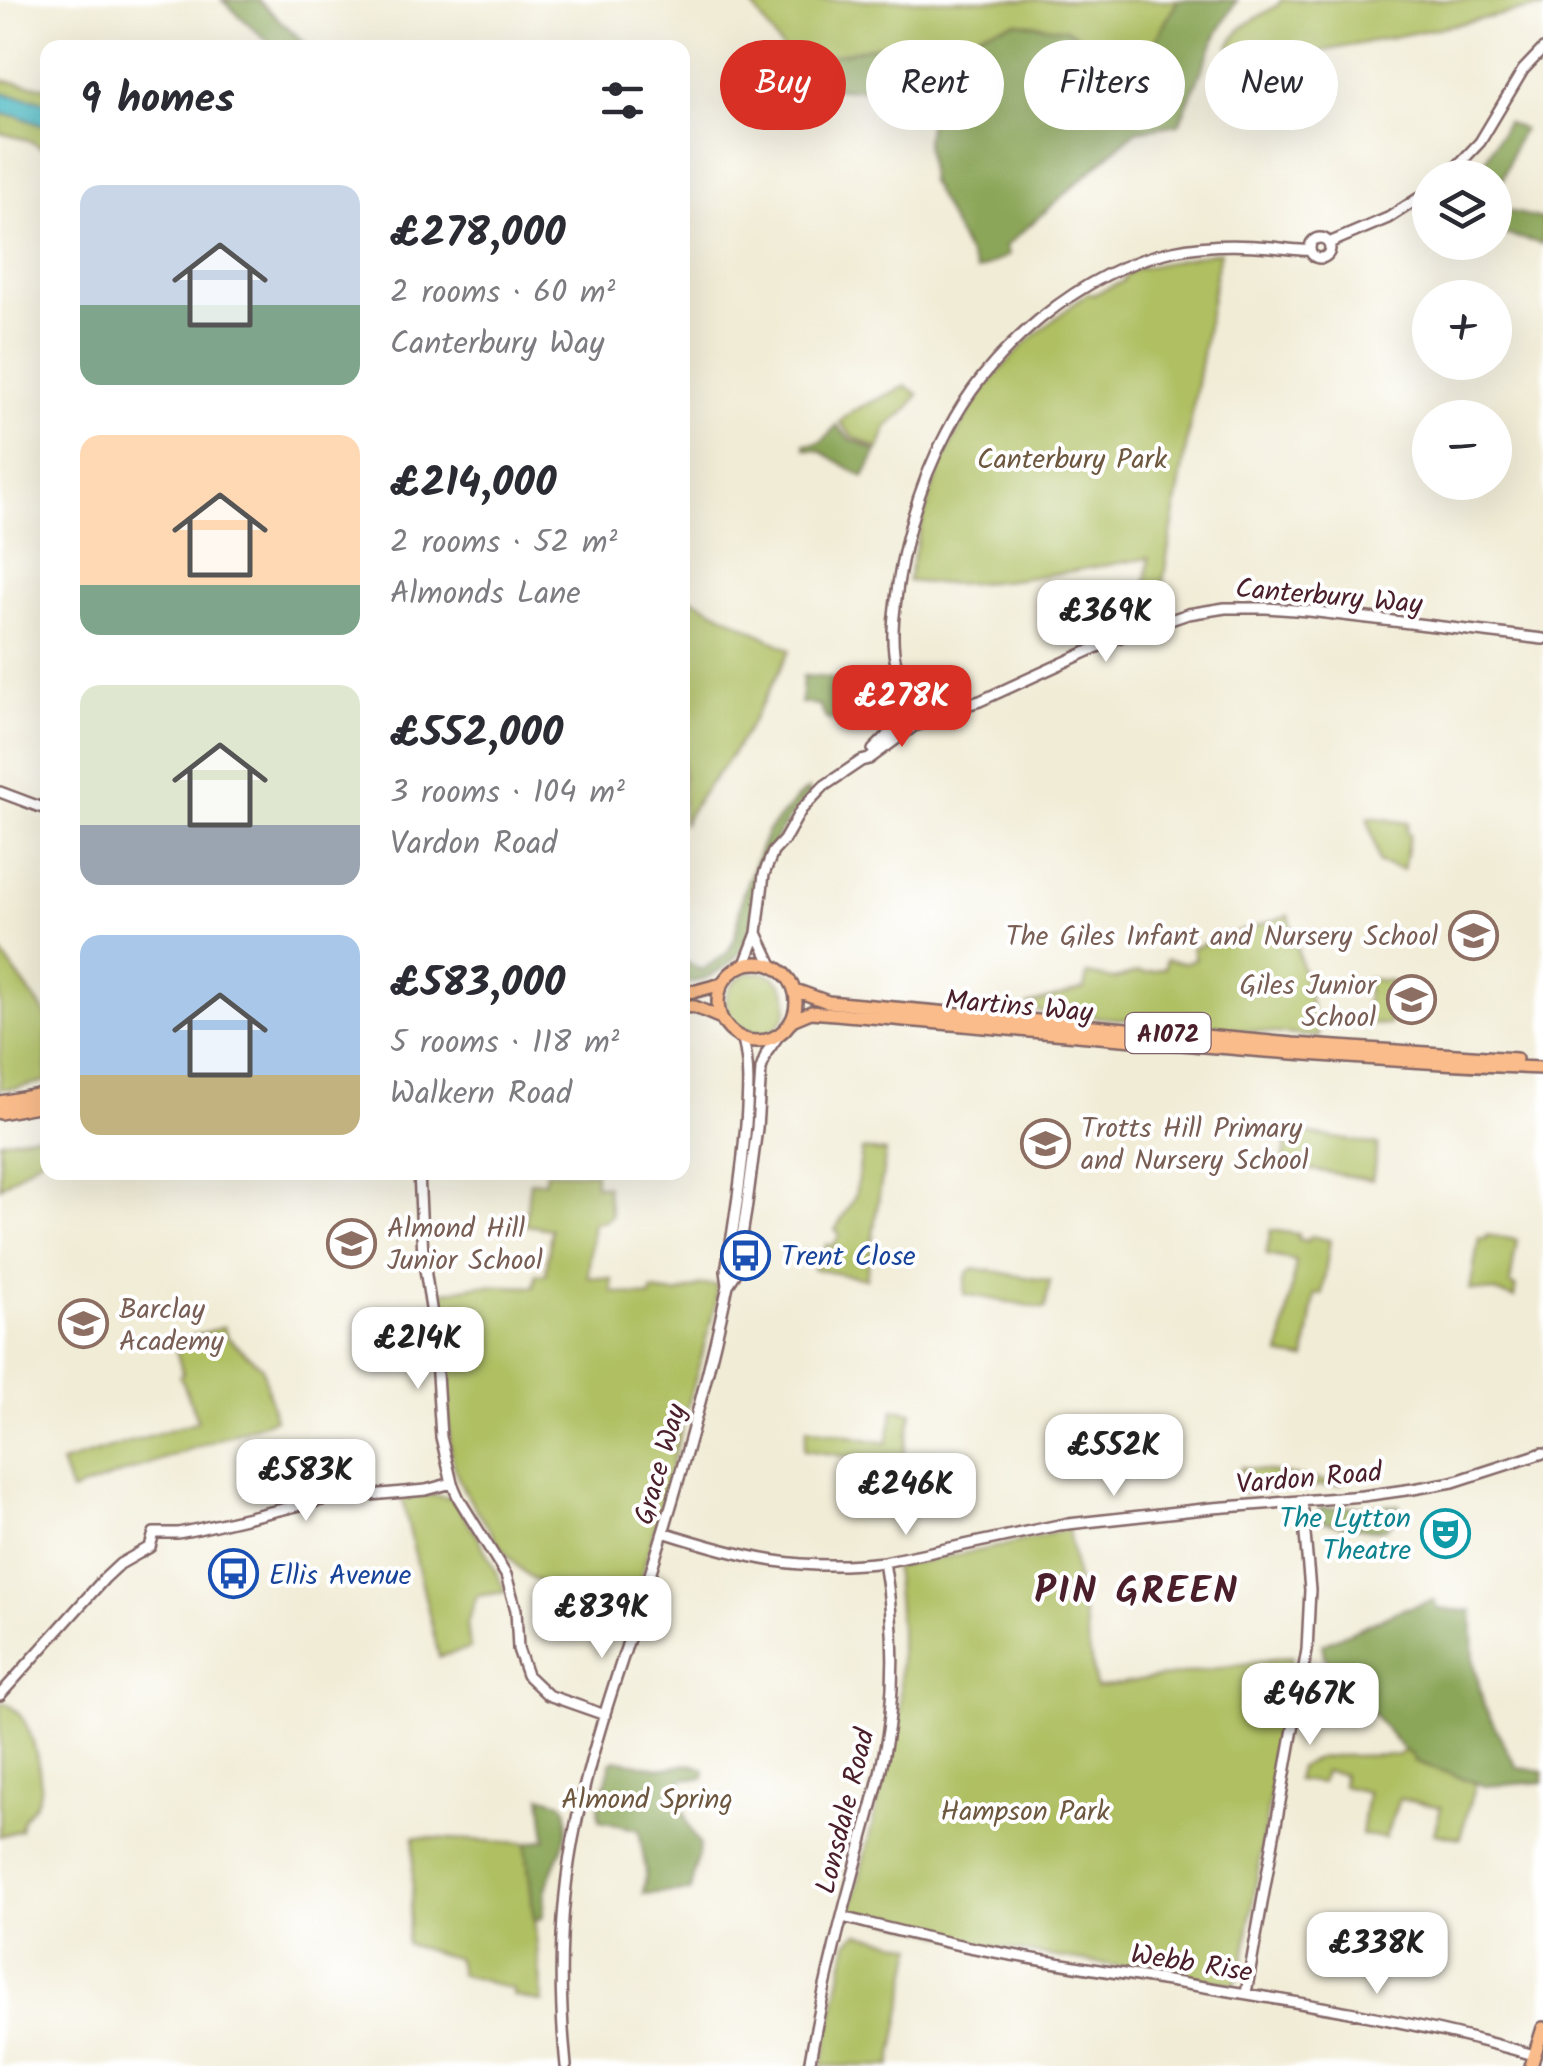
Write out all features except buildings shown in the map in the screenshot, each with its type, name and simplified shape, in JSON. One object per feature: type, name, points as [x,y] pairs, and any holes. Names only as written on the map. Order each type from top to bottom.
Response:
[{"type":"main road","points":[[690,1007],[721,1018],[743,1039],[762,1041],[779,1035],[792,1020],[795,990],[782,971],[772,965],[744,964],[722,984],[718,995],[721,1018]]},
{"type":"main road","points":[[690,992],[722,984]]},
{"type":"main road","name":"Martins Way","points":[[795,990],[828,1002],[1543,1064]]},
{"type":"main road","name":"Martins Way","points":[[792,1020],[811,1012],[1401,1062],[1543,1064]]},
{"type":"main road","points":[[0,1102],[40,1094]]},
{"type":"main road","points":[[0,1113],[40,1106]]},
{"type":"main road","points":[[1533,2060],[1543,2028]]},
{"type":"street","points":[[1463,160],[1480,142],[1523,70],[1543,49]]},
{"type":"street","points":[[744,964],[756,933],[764,874],[773,852],[815,795],[860,761],[898,724],[904,689],[895,664],[893,626],[905,549],[927,478],[947,431],[992,366],[1065,300],[1138,261],[1203,246],[1310,250],[1316,258],[1322,258],[1329,253],[1329,243],[1388,218],[1412,203]]},
{"type":"street","name":"Canterbury Way","points":[[927,717],[980,701],[1114,638],[1188,614],[1225,608],[1332,614],[1543,639]]},
{"type":"street","points":[[860,761],[870,759],[927,717],[920,701],[904,689]]},
{"type":"street","points":[[902,704],[920,701]]},
{"type":"street","name":"Canterbury Way","points":[[920,701],[949,708]]},
{"type":"street","points":[[901,716],[914,726]]},
{"type":"street","points":[[0,792],[40,807]]},
{"type":"street","points":[[756,933],[772,965]]},
{"type":"street","name":"Grace Way","points":[[728,1285],[736,1273],[746,1211],[761,1069],[779,1035]]},
{"type":"street","name":"Grace Way","points":[[566,2066],[561,1986],[565,1891],[582,1799],[710,1369],[728,1285],[726,1271],[742,1172],[748,1085],[749,1066],[743,1039]]},
{"type":"street","points":[[419,1180],[441,1437],[452,1483],[506,1575],[516,1610],[518,1649],[527,1675],[548,1696],[606,1715]]},
{"type":"street","name":"Vardon Road","points":[[663,1532],[760,1560],[856,1566],[1059,1526],[1380,1494],[1453,1482],[1543,1454]]},
{"type":"street","points":[[0,1695],[104,1579],[120,1564],[150,1547],[154,1532],[198,1530],[341,1496],[426,1490],[452,1483]]},
{"type":"street","points":[[1246,1992],[1307,1650],[1310,1590],[1302,1501]]},
{"type":"street","name":"Lonsdale Road","points":[[809,2066],[879,1774],[890,1712],[892,1627],[884,1562]]},
{"type":"street","name":"Webb Rise","points":[[842,1917],[990,1951],[1366,2015],[1533,2060]]},
{"type":"green space","points":[[222,0],[258,0],[301,40],[266,40]]},
{"type":"green space","points":[[749,0],[1178,0],[1155,40],[1086,40],[1066,29],[980,32],[974,40],[866,40],[866,62],[846,63],[846,40],[776,40]]},
{"type":"green space","points":[[1178,0],[1237,0],[1214,40],[1205,40],[1205,62],[1185,110],[1185,40],[1155,40]]},
{"type":"green space","points":[[1280,0],[1543,0],[1543,9],[1338,48],[1338,40],[1233,40],[1241,28]]},
{"type":"green space","points":[[1016,22],[1066,29],[1086,40],[1024,40],[1024,130],[1142,130],[1136,131],[1005,247],[1009,255],[977,271],[930,182],[928,130],[1004,130],[1004,40],[974,40],[980,32]]},
{"type":"green space","points":[[866,48],[866,89],[846,89],[846,52]]},
{"type":"green space","points":[[0,80],[40,86],[40,147],[0,133]]},
{"type":"green space","points":[[1507,122],[1523,130],[1509,160],[1486,160]]},
{"type":"green space","points":[[1512,212],[1543,219],[1543,244],[1512,236]]},
{"type":"green space","name":"Canterbury Park","points":[[1220,251],[1161,593],[1144,596],[1149,558],[998,581],[908,581],[923,517],[945,458],[975,404],[1016,353],[1088,293],[1092,295],[1122,282],[1136,269]]},
{"type":"green space","points":[[906,386],[918,394],[909,408],[887,427],[879,449],[853,437],[840,422],[852,411]]},
{"type":"green space","points":[[836,425],[850,439],[877,451],[864,477],[820,451],[806,449],[805,444],[820,442]]},
{"type":"green space","points":[[690,597],[790,650],[742,739],[690,814]]},
{"type":"green space","points":[[803,676],[833,680],[849,689],[847,712],[839,722],[826,719],[819,705],[801,703]]},
{"type":"green space","points":[[809,789],[810,794],[769,852],[759,882],[752,929],[744,946],[722,969],[690,982],[690,964],[702,970],[727,953],[735,938],[742,896],[767,832]]},
{"type":"green space","points":[[1368,818],[1408,823],[1406,832],[1410,833],[1403,870],[1379,863]]},
{"type":"green space","points":[[1289,915],[1319,1037],[1041,1012],[1028,1005],[1084,989],[1087,974],[1114,979],[1165,968],[1166,960],[1184,963],[1195,959],[1192,948]]},
{"type":"green space","points":[[0,951],[40,1006],[40,1083],[0,1089]]},
{"type":"green space","points":[[757,972],[779,981],[788,1003],[779,1025],[757,1034],[735,1025],[726,1003],[735,981]]},
{"type":"green space","points":[[1368,979],[1391,981],[1389,1025],[1365,1024]]},
{"type":"green space","points":[[1288,1130],[1378,1145],[1372,1180],[1283,1165]]},
{"type":"green space","points":[[40,1134],[40,1158],[0,1187],[0,1141]]},
{"type":"green space","points":[[862,1150],[886,1152],[866,1279],[813,1269],[827,1244],[833,1246],[840,1234],[835,1230],[855,1196]]},
{"type":"green space","points":[[595,1180],[595,1185],[607,1186],[611,1216],[593,1223],[588,1277],[612,1279],[612,1292],[651,1297],[652,1291],[677,1294],[701,1285],[717,1285],[716,1303],[634,1603],[565,1591],[526,1574],[506,1554],[468,1498],[452,1456],[438,1293],[479,1285],[534,1287],[536,1274],[546,1275],[551,1229],[525,1225],[530,1181]]},
{"type":"green space","points":[[1271,1230],[1298,1234],[1298,1239],[1308,1241],[1310,1236],[1330,1240],[1322,1295],[1315,1294],[1305,1359],[1280,1355],[1296,1261],[1266,1255]]},
{"type":"green space","points":[[1487,1235],[1517,1240],[1510,1284],[1516,1286],[1514,1298],[1470,1290],[1479,1238],[1486,1239]]},
{"type":"green space","points":[[974,1268],[1050,1281],[1045,1309],[964,1294],[967,1273]]},
{"type":"green space","points":[[224,1327],[227,1337],[262,1367],[275,1419],[71,1492],[61,1463],[198,1421],[180,1376],[183,1374],[173,1341]]},
{"type":"green space","points":[[894,1409],[912,1412],[899,1480],[871,1475],[872,1468],[864,1459],[804,1450],[807,1428],[887,1443]]},
{"type":"green space","points":[[1241,1467],[1343,1484],[1238,1493]]},
{"type":"green space","points":[[430,1495],[452,1498],[478,1537],[506,1592],[477,1596],[467,1623],[470,1648],[439,1657],[402,1499]]},
{"type":"green space","points":[[1399,1505],[1401,1514],[1386,1528],[1372,1530],[1320,1521],[1319,1508]]},
{"type":"green space","name":"Hampson Park","points":[[1068,1529],[1096,1688],[1292,1656],[1242,1972],[1234,1984],[992,1947],[851,1911],[900,1711],[900,1629],[894,1567]]},
{"type":"green space","points":[[1434,1600],[1437,1609],[1472,1611],[1474,1662],[1484,1706],[1517,1768],[1543,1771],[1543,1782],[1485,1786],[1414,1761],[1324,1656],[1322,1644],[1400,1610]]},
{"type":"green space","points":[[4,1702],[20,1715],[30,1734],[40,1788],[20,1830],[0,1836],[0,1704]]},
{"type":"green space","points":[[1404,1750],[1414,1761],[1476,1783],[1460,1838],[1434,1833],[1441,1807],[1399,1799],[1385,1838],[1361,1835],[1367,1792],[1342,1786],[1343,1774],[1324,1771],[1321,1783],[1296,1780],[1299,1767],[1317,1758],[1399,1755]]},
{"type":"green space","name":"Almond Spring","points":[[615,1760],[659,1768],[689,1764],[705,1770],[704,1778],[686,1778],[681,1782],[685,1815],[700,1845],[690,1891],[643,1894],[646,1872],[639,1830],[600,1821],[598,1809]]},
{"type":"green space","points":[[541,1796],[561,1802],[568,1818],[562,1848],[547,1886],[542,1918],[534,1921],[526,1843],[546,1839]]},
{"type":"green space","points":[[414,1837],[526,1843],[543,2003],[513,1996],[513,1990],[460,1974],[457,1959],[406,1944]]},
{"type":"green space","points":[[857,1933],[914,1946],[891,2066],[822,2066],[848,1942]]},
{"type":"water","points":[[0,93],[40,101],[40,124],[0,114]]},
{"type":"place","name":"The Giles Infant and Nursery School","points":[[1473,935]]},
{"type":"place","name":"Giles Junior School","points":[[1411,1000]]},
{"type":"place","name":"Trotts Hill Primary and Nursery School","points":[[1046,1143]]},
{"type":"place","name":"Almond Hill Junior School","points":[[352,1243]]},
{"type":"place","name":"Trent Close","points":[[746,1255]]},
{"type":"place","name":"Barclay Academy","points":[[84,1324]]},
{"type":"place","name":"The Lytton Theatre","points":[[1446,1533]]},
{"type":"place","name":"Ellis Avenue","points":[[234,1574]]},
{"type":"district","name":"PIN GREEN","points":[[1137,1590]]}]
